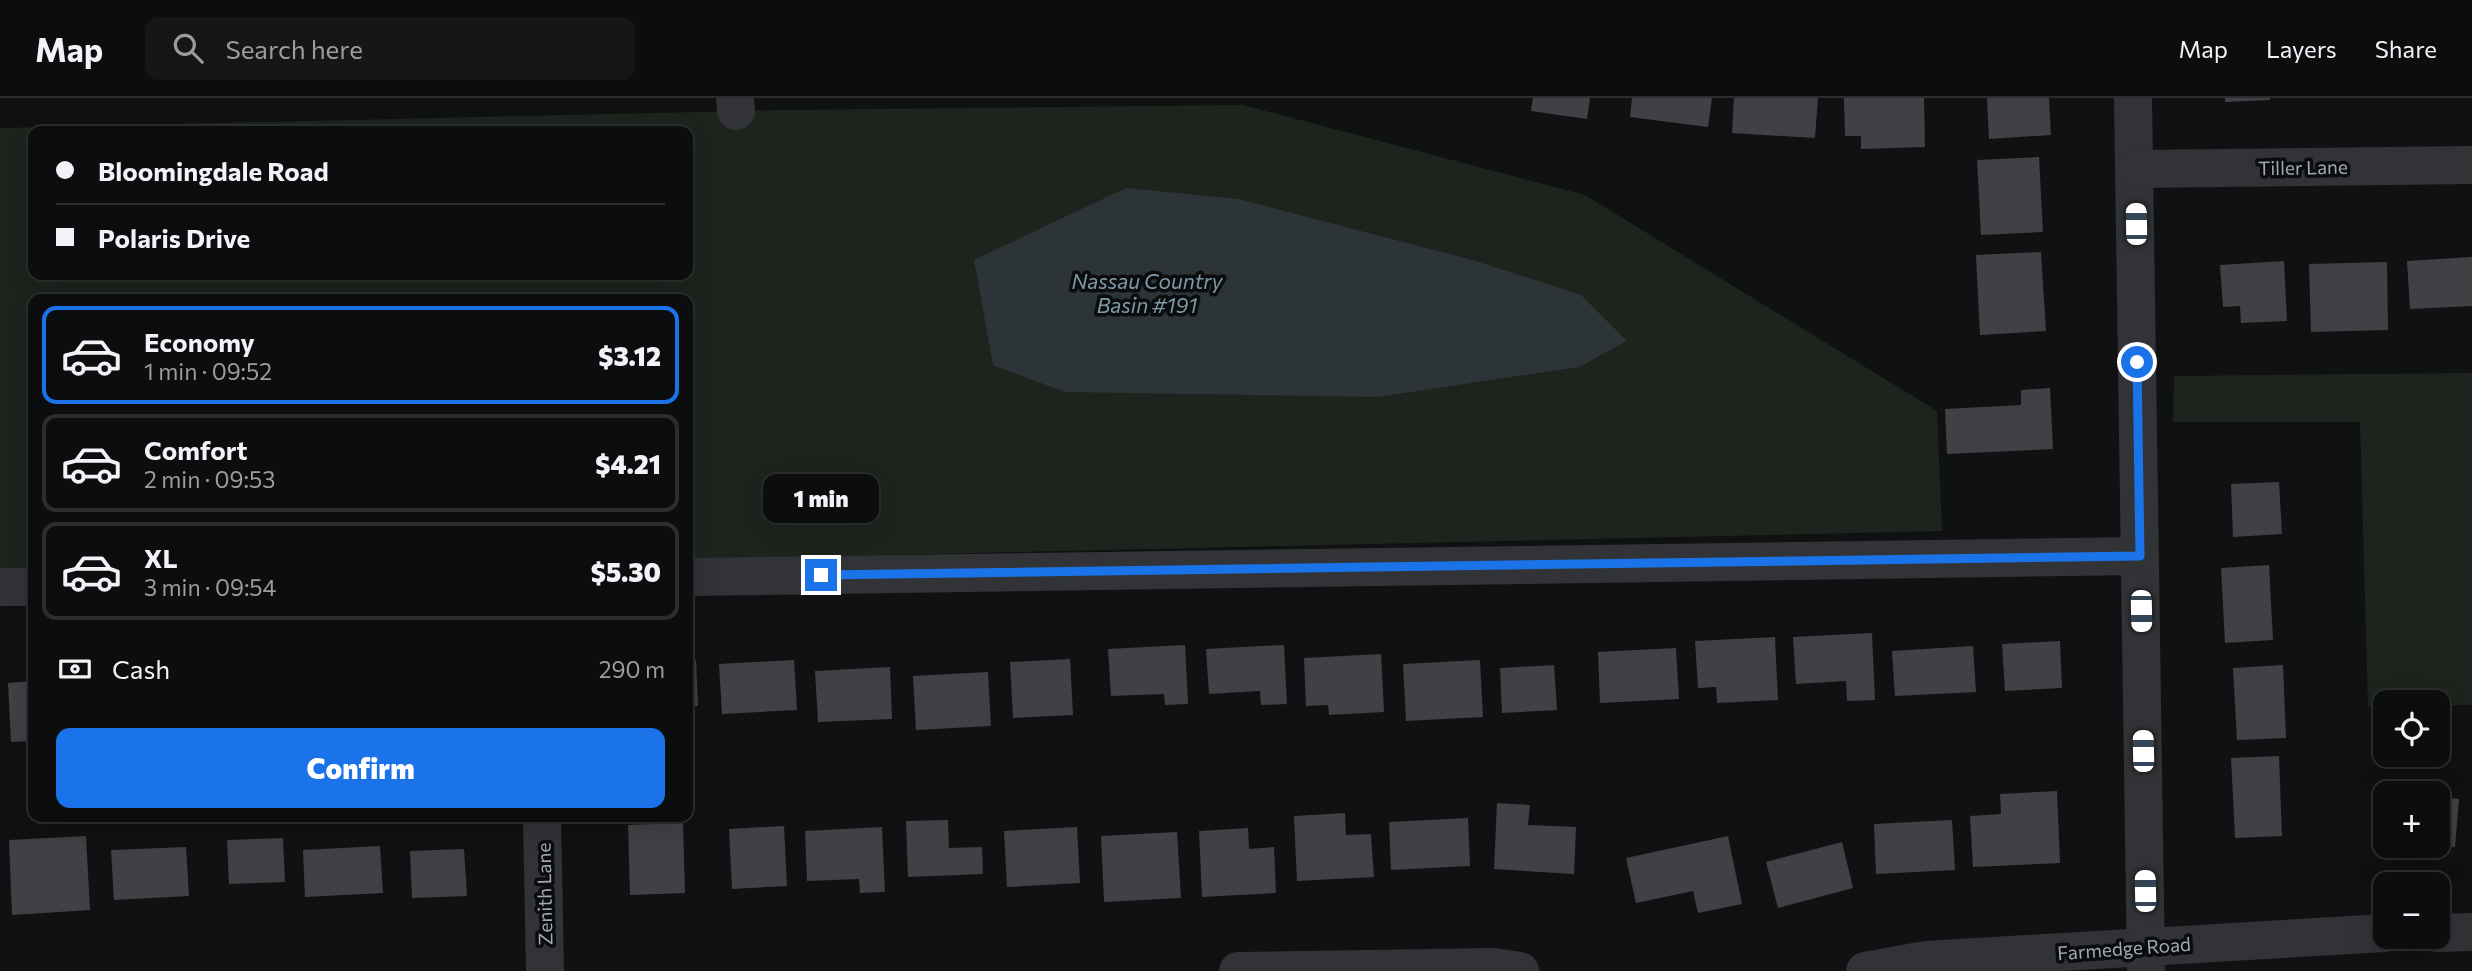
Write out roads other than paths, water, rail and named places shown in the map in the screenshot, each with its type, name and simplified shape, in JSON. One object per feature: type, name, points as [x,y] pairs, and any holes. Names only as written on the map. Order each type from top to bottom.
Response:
[{"type":"street","points":[[2133,98],[2146,959]]},
{"type":"street","name":"Tiller Lane","points":[[2135,169],[2472,166]]},
{"type":"street","points":[[693,577],[2140,556]]},
{"type":"street","points":[[0,587],[28,587]]},
{"type":"street","name":"Zenith Lane","points":[[542,822],[545,971]]},
{"type":"street","points":[[2450,933],[2472,932]]},
{"type":"street","name":"Farmedge Road","points":[[1865,971],[1926,960],[2146,959],[2373,934]]},
{"type":"street","points":[[1238,971],[1494,967],[1520,971]]},
{"type":"water","name":"Nassau Country Basin #191","points":[[1126,188],[1238,199],[1476,261],[1581,295],[1627,341],[1579,367],[1377,397],[1065,392],[993,365],[974,260]]}]
